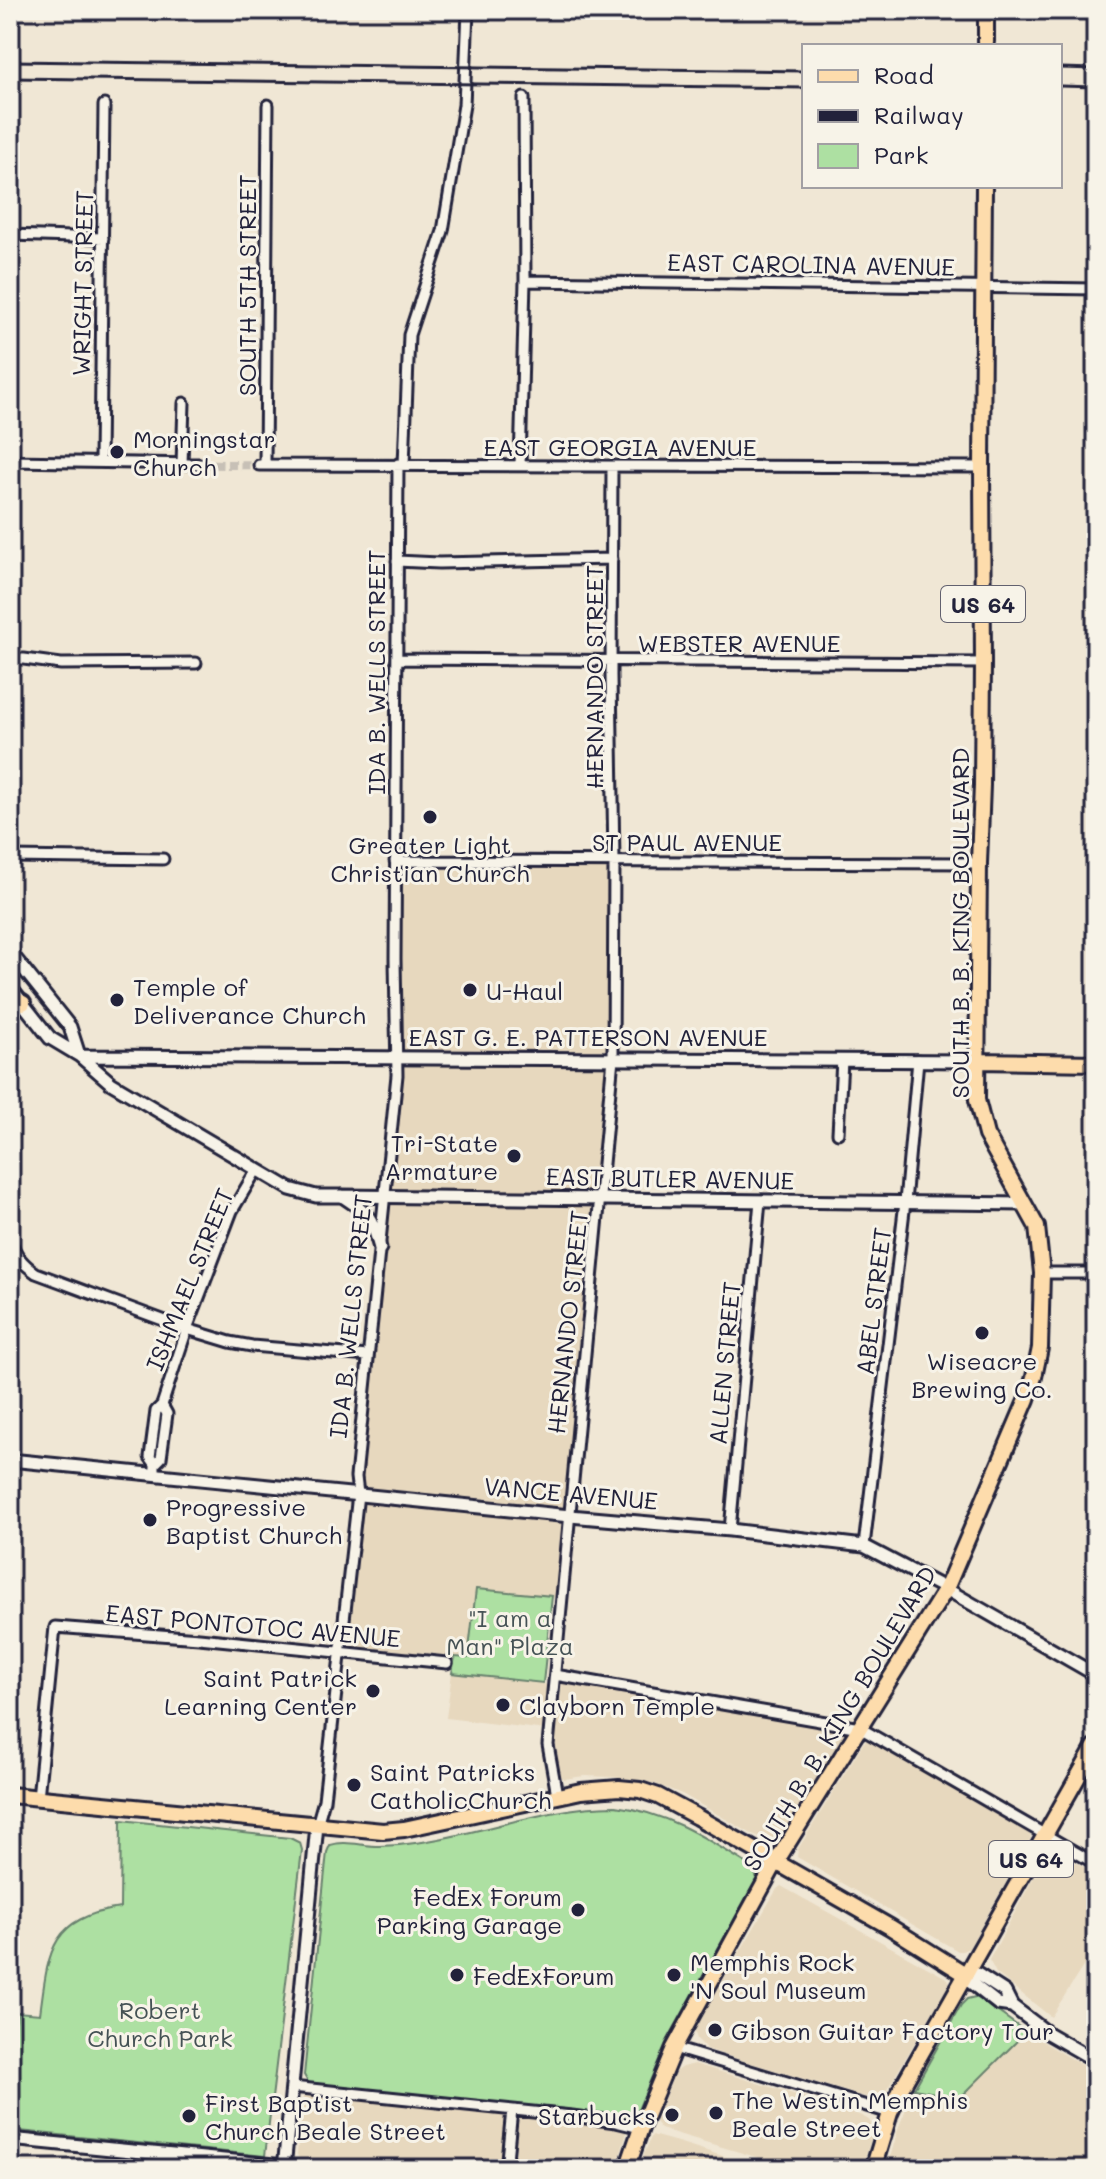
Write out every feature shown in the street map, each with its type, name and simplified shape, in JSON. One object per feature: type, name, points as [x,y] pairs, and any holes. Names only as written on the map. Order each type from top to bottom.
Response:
[{"type":"main road","points":[[986,10],[986,42]]},
{"type":"main road","name":"SOUTH B. B. KING BOULEVARD","points":[[627,2169],[674,2048],[776,1862],[946,1589],[1027,1399],[1040,1348],[1042,1273],[1037,1227],[986,1135],[977,1100],[983,663],[984,188]]},
{"type":"main road","name":"EAST G. E. PATTERSON AVENUE","points":[[977,1061],[1096,1063]]},
{"type":"main road","name":"US 64","points":[[873,2169],[890,2113],[902,2087],[1096,1745]]},
{"type":"main road","points":[[10,1795],[383,1831],[581,1791],[640,1790],[658,1796],[776,1862],[965,1974]]},
{"type":"street","name":"IDA B. WELLS STREET","points":[[284,2168],[317,1825],[324,1800],[358,1494],[356,1477],[397,1075],[397,561],[409,335],[443,231],[464,105],[468,10]]},
{"type":"street","points":[[520,465],[525,281],[524,98]]},
{"type":"street","name":"WRIGHT STREET","points":[[100,462],[104,105]]},
{"type":"street","name":"SOUTH 5TH STREET","points":[[262,465],[268,105]]},
{"type":"street","points":[[10,235],[103,238]]},
{"type":"street","name":"EAST CAROLINA AVENUE","points":[[525,281],[1096,289]]},
{"type":"street","points":[[182,464],[184,403]]},
{"type":"street","points":[[10,461],[200,464]]},
{"type":"street","name":"EAST GEORGIA AVENUE","points":[[262,465],[982,467]]},
{"type":"street","name":"HERNANDO STREET","points":[[557,1795],[548,1745],[613,1058],[612,467]]},
{"type":"street","points":[[397,561],[612,559]]},
{"type":"street","points":[[10,659],[61,664],[196,663]]},
{"type":"street","name":"WEBSTER AVENUE","points":[[398,659],[983,663]]},
{"type":"street","points":[[10,857],[163,859]]},
{"type":"street","name":"ST PAUL AVENUE","points":[[395,861],[979,863]]},
{"type":"street","points":[[10,952],[70,1027],[80,1056]]},
{"type":"street","points":[[10,987],[16,1000],[50,1038],[80,1056],[111,1083],[257,1169]]},
{"type":"street","name":"EAST G. E. PATTERSON AVENUE","points":[[80,1056],[977,1061]]},
{"type":"street","points":[[838,1133],[842,1060]]},
{"type":"street","name":"ABEL STREET","points":[[864,1546],[905,1202],[918,1060]]},
{"type":"street","name":"EAST BUTLER AVENUE","points":[[257,1169],[290,1189],[316,1196],[1025,1204]]},
{"type":"street","name":"ISHMAEL STREET","points":[[155,1469],[161,1458],[167,1414],[162,1405],[187,1329],[232,1211],[257,1169]]},
{"type":"street","points":[[341,1196],[366,1212],[380,1248]]},
{"type":"street","name":"ALLEN STREET","points":[[730,1530],[760,1201]]},
{"type":"street","points":[[10,1240],[13,1257],[36,1273],[187,1329],[252,1346],[368,1356]]},
{"type":"street","points":[[1042,1273],[1096,1273]]},
{"type":"street","name":"VANCE AVENUE","points":[[10,1460],[155,1469],[358,1494],[864,1546],[1096,1675]]},
{"type":"street","name":"EAST PONTOTOC AVENUE","points":[[38,1798],[55,1627],[447,1663]]},
{"type":"street","points":[[555,1675],[860,1728],[1096,1864]]},
{"type":"street","points":[[965,1974],[977,1974],[1005,1992],[1012,2006],[1049,2034],[1096,2061]]},
{"type":"street","points":[[674,2048],[890,2113]]},
{"type":"street","points":[[292,2087],[616,2122],[641,2128]]},
{"type":"street","points":[[506,2169],[512,2110]]},
{"type":"street","points":[[10,2139],[310,2169]]},
{"type":"street","points":[[218,2161],[231,2169]]},
{"type":"shaded area","points":[[610,864],[608,1052],[401,1051],[399,865]]},
{"type":"shaded area","points":[[401,1061],[607,1063],[595,1194],[390,1190]]},
{"type":"shaded area","points":[[389,1200],[595,1203],[570,1440],[566,1509],[361,1489]]},
{"type":"shaded area","points":[[360,1497],[565,1519],[557,1595],[468,1658],[455,1657],[446,1661],[344,1651]]},
{"type":"shaded area","points":[[452,1673],[543,1683],[552,1689],[546,1730],[446,1718]]},
{"type":"shaded area","points":[[562,1682],[847,1729],[847,1732],[785,1831],[779,1837],[768,1840],[682,1794],[653,1783],[613,1777],[564,1779],[560,1775],[555,1739]]},
{"type":"shaded area","points":[[869,1740],[1029,1833],[1031,1838],[969,1948],[958,1951],[797,1857],[798,1849],[864,1742]]},
{"type":"shaded area","points":[[1049,1849],[1096,1874],[1096,1946],[1051,2017],[996,1973],[989,1960]]},
{"type":"shaded area","points":[[781,1886],[948,1979],[950,1983],[881,2096],[855,2094],[744,2061],[707,2049],[697,2039],[696,2026]]},
{"type":"shaded area","points":[[1026,2032],[1096,2073],[1096,2162],[1092,2169],[887,2169],[914,2089],[960,2098]]},
{"type":"shaded area","points":[[695,2064],[869,2120],[874,2129],[862,2169],[797,2169],[661,2129],[655,2122],[675,2072]]},
{"type":"shaded area","points":[[304,2095],[503,2114],[500,2169],[366,2169],[300,2161],[297,2154]]},
{"type":"shaded area","points":[[522,2116],[610,2124],[626,2129],[616,2169],[514,2169],[518,2121]]},
{"type":"shaded area","points":[[652,2135],[681,2143],[764,2169],[638,2169]]},
{"type":"shaded area","points":[[102,2157],[150,2163],[149,2169],[101,2169]]},
{"type":"green space","name":"\"I am a Man\" Plaza","points":[[476,1589],[552,1596],[543,1683],[452,1673],[455,1657],[468,1658]]},
{"type":"green space","points":[[615,1806],[653,1814],[686,1828],[752,1867],[757,1878],[666,2043],[633,2116],[309,2084],[304,2075],[330,1845],[410,1844],[539,1815]]},
{"type":"green space","name":"Robert Church Park","points":[[121,1820],[290,1838],[300,1843],[302,1850],[265,2156],[10,2130],[10,2083],[17,2012],[40,2014],[50,1957],[56,1942],[66,1930],[79,1920],[120,1908]]},
{"type":"green space","points":[[975,1997],[1026,2032],[960,2098],[914,2089],[961,2005]]},
{"type":"tunnel","points":[[200,464],[259,465]]},
{"type":"railway","points":[[10,61],[802,71]]},
{"type":"railway","points":[[1062,68],[1096,69]]},
{"type":"railway","points":[[10,78],[802,88]]},
{"type":"railway","points":[[1062,86],[1096,87]]},
{"type":"place","name":"Morningstar Church","points":[[117,452]]},
{"type":"place","name":"Greater Light Christian Church","points":[[430,817]]},
{"type":"place","name":"U-Haul","points":[[470,990]]},
{"type":"place","name":"Temple of Deliverance Church","points":[[117,1000]]},
{"type":"place","name":"Tri-State Armature","points":[[514,1156]]},
{"type":"place","name":"Wiseacre Brewing Co.","points":[[982,1333]]},
{"type":"place","name":"Progressive Baptist Church","points":[[150,1520]]},
{"type":"place","name":"Saint Patrick Learning Center","points":[[373,1691]]},
{"type":"place","name":"Clayborn Temple","points":[[503,1705]]},
{"type":"place","name":"Saint Patricks CatholicChurch","points":[[354,1785]]},
{"type":"place","name":"FedEx Forum Parking Garage","points":[[578,1910]]},
{"type":"place","name":"FedExForum","points":[[457,1975]]},
{"type":"place","name":"Memphis Rock 'N Soul Museum","points":[[674,1975]]},
{"type":"place","name":"Gibson Guitar Factory Tour","points":[[715,2030]]},
{"type":"place","name":"The Westin Memphis Beale Street","points":[[716,2113]]},
{"type":"place","name":"Starbucks","points":[[672,2115]]},
{"type":"place","name":"First Baptist Church Beale Street","points":[[189,2116]]}]
